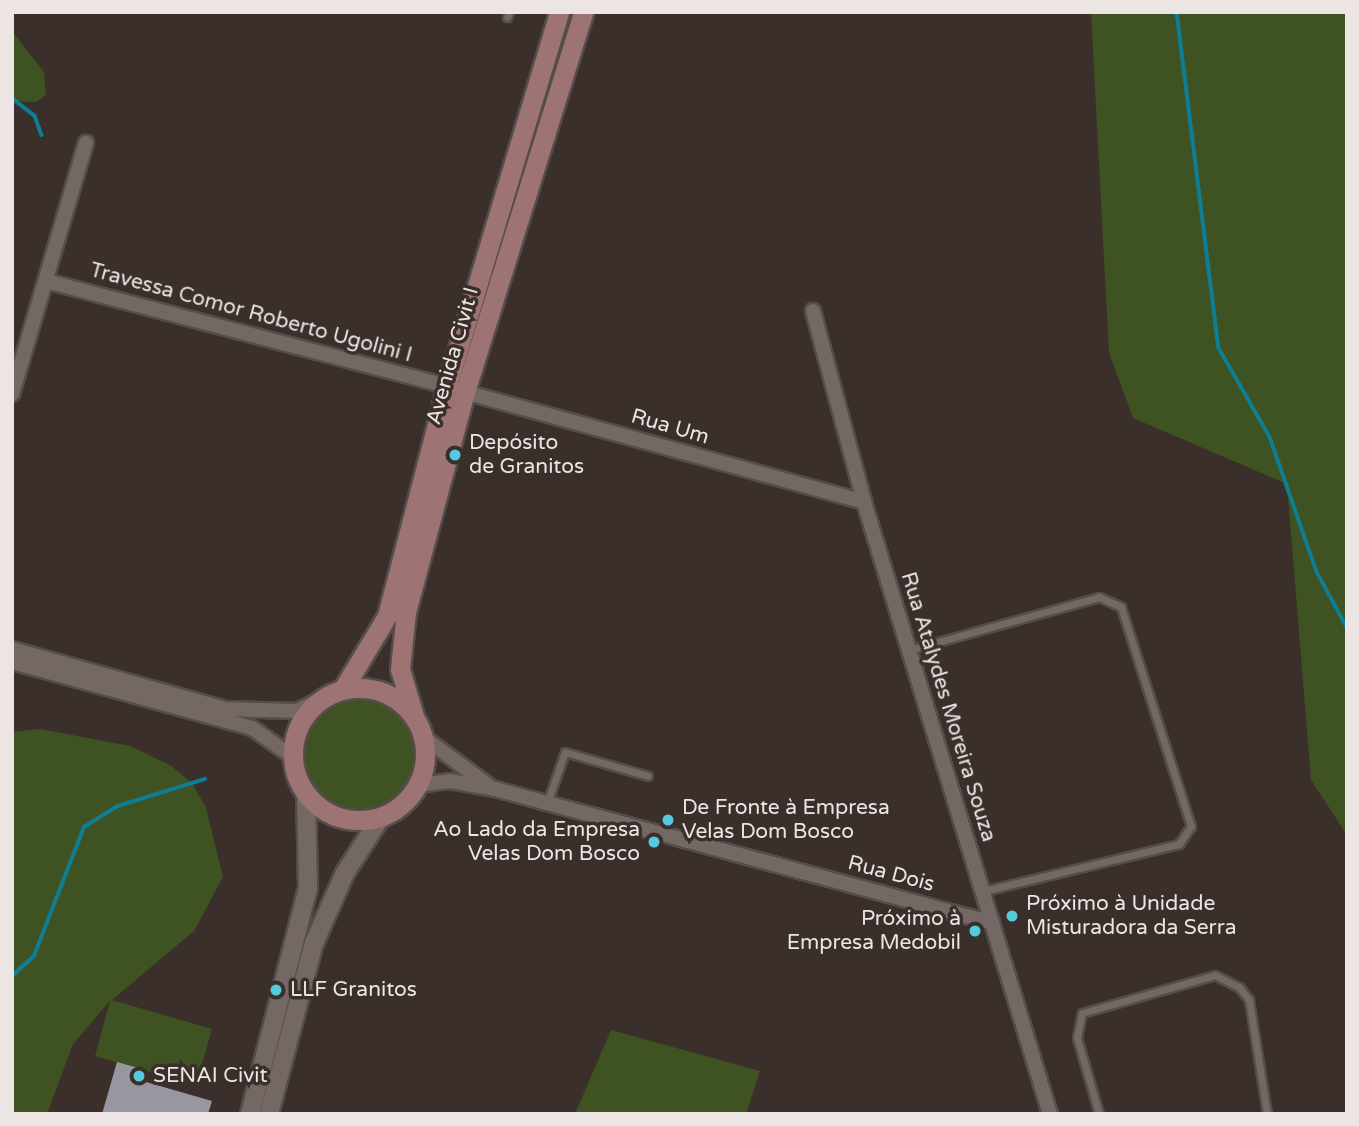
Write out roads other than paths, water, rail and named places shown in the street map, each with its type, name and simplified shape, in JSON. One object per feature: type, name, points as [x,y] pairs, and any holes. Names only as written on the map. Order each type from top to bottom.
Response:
[{"type":"main road","name":"Avenida Civit I","points":[[343,689],[387,616],[456,389],[559,12]]},
{"type":"main road","name":"Avenida Civit I","points":[[414,716],[400,669],[401,639],[456,389],[583,12]]},
{"type":"main road","points":[[343,689],[383,691],[414,716],[423,737],[418,785],[380,817],[335,816],[306,794],[293,757],[300,724],[322,699],[343,689]]},
{"type":"street","points":[[12,394],[86,143]]},
{"type":"street","name":"Travessa Comor Roberto Ugolini I","points":[[46,281],[456,389]]},
{"type":"street","name":"Rua Atalydes Moreira Souza","points":[[813,311],[864,502],[1050,1114]]},
{"type":"street","name":"Rua Um","points":[[456,389],[864,502]]},
{"type":"street","points":[[12,649],[225,709],[297,711],[322,699]]},
{"type":"street","points":[[12,662],[252,728],[293,757]]},
{"type":"street","name":"Rua Dois","points":[[423,737],[495,789]]},
{"type":"street","name":"Rua Dois","points":[[418,785],[450,781],[495,789],[992,923]]},
{"type":"street","points":[[250,1114],[308,888],[306,794]]},
{"type":"street","points":[[269,1114],[314,943],[345,873],[380,817]]},
{"type":"lane","points":[[909,650],[1099,597],[1114,603],[1191,826],[1179,844],[982,891]]},
{"type":"lane","points":[[547,803],[565,752],[648,776]]},
{"type":"lane","points":[[1099,1114],[1077,1038],[1082,1013],[1215,975],[1239,987],[1249,1000],[1267,1114]]},
{"type":"waterway","points":[[1177,12],[1219,348],[1270,437],[1317,572],[1347,627]]},
{"type":"waterway","points":[[12,98],[35,116],[42,135]]},
{"type":"waterway","points":[[12,976],[34,956],[84,827],[118,806],[205,779]]},
{"type":"place","name":"Depósito de Granitos","points":[[455,455]]},
{"type":"place","name":"De Fronte à Empresa Velas Dom Bosco","points":[[668,820]]},
{"type":"place","name":"Ao Lado da Empresa Velas Dom Bosco","points":[[654,842]]},
{"type":"place","name":"Próximo à Unidade Misturadora da Serra","points":[[1012,916]]},
{"type":"place","name":"Próximo à Empresa Medobil","points":[[975,931]]},
{"type":"place","name":"LLF Granitos","points":[[276,990]]},
{"type":"place","name":"SENAI Civit","points":[[139,1076]]}]
